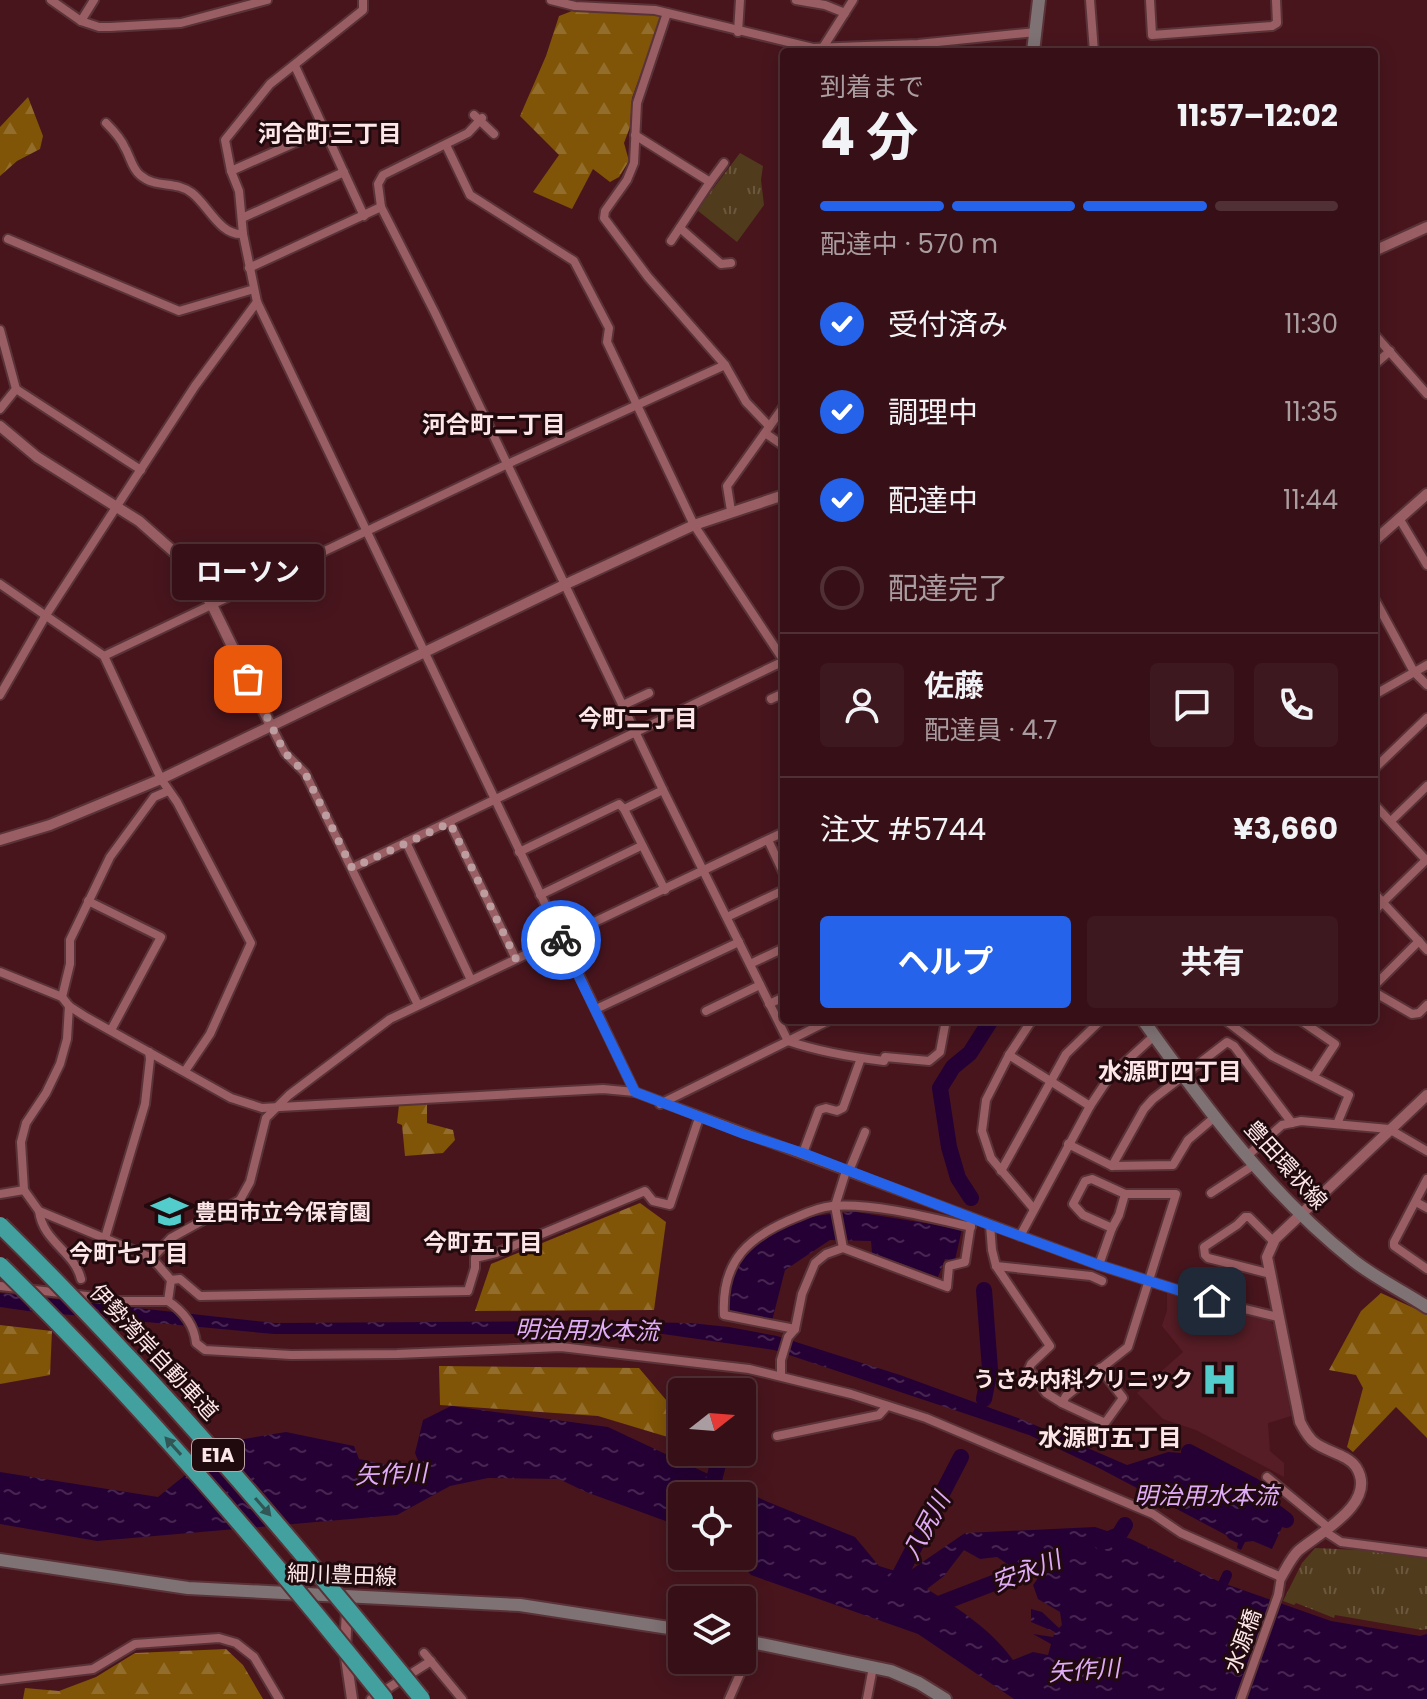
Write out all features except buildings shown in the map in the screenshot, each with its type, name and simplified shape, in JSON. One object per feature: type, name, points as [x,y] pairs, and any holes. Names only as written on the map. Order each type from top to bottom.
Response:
[{"type":"highway","name":"伊勢湾岸自動車道","points":[[0,1225],[155,1382],[422,1699]]},
{"type":"highway","name":"E1A","points":[[0,1265],[81,1346],[187,1461],[385,1699]]},
{"type":"main road","points":[[1034,48],[1039,0]]},
{"type":"main road","name":"豊田環状線","points":[[1146,1024],[1251,1160],[1300,1215],[1356,1263],[1427,1307]]},
{"type":"main road","name":"細川豊田線","points":[[0,1560],[188,1588],[520,1605],[668,1628]]},
{"type":"main road","points":[[756,1643],[873,1667],[919,1683],[945,1699]]},
{"type":"street","points":[[51,0],[81,21],[99,27],[181,23],[267,0]]},
{"type":"street","points":[[81,21],[94,0]]},
{"type":"street","points":[[363,0],[363,10],[270,84],[225,140],[231,171],[239,191],[243,234],[257,302],[635,1092]]},
{"type":"street","points":[[551,0],[656,5],[667,13],[738,32],[817,48]]},
{"type":"street","points":[[738,32],[740,0]]},
{"type":"street","points":[[796,0],[825,5],[845,13]]},
{"type":"street","points":[[823,48],[853,0]]},
{"type":"street","points":[[1090,0],[1094,48]]},
{"type":"street","points":[[1150,0],[1152,35],[1272,26],[1277,23],[1276,0]]},
{"type":"street","points":[[667,13],[637,103],[634,163],[627,180],[605,211],[604,218],[648,277],[725,365],[746,402],[780,442]]},
{"type":"street","points":[[841,48],[1036,32]]},
{"type":"street","points":[[295,66],[364,216]]},
{"type":"street","points":[[494,134],[478,118],[468,133],[383,175],[378,184],[381,207],[769,1004],[788,1041],[821,1052],[884,1061],[885,1057],[929,1061],[940,1052],[945,1024]]},
{"type":"street","points":[[106,123],[124,144],[140,176],[156,185],[183,186],[204,202],[213,218],[230,232],[243,234]]},
{"type":"street","points":[[231,171],[324,130]]},
{"type":"street","points":[[635,135],[710,182]]},
{"type":"street","points":[[446,145],[470,195],[574,261],[609,328],[607,342],[694,525],[780,655]]},
{"type":"street","points":[[671,241],[724,163]]},
{"type":"street","points":[[242,218],[344,172]]},
{"type":"street","points":[[249,268],[381,207]]},
{"type":"street","points":[[1378,249],[1427,227]]},
{"type":"street","points":[[680,228],[721,264],[731,263]]},
{"type":"street","points":[[8,239],[179,311],[254,289]]},
{"type":"street","points":[[0,695],[46,615],[195,386],[257,302]]},
{"type":"street","points":[[0,330],[16,389],[141,470]]},
{"type":"street","points":[[1378,338],[1427,394]]},
{"type":"street","points":[[1378,362],[1390,351]]},
{"type":"street","points":[[104,656],[508,464],[725,365]]},
{"type":"street","points":[[0,409],[16,389]]},
{"type":"street","points":[[731,511],[727,486],[780,412]]},
{"type":"street","points":[[0,426],[37,457],[139,521],[182,559],[212,605],[285,753],[305,773],[418,1005]]},
{"type":"street","points":[[1378,537],[1427,494]]},
{"type":"street","points":[[0,840],[64,820],[161,779],[694,525],[780,496]]},
{"type":"street","points":[[1399,518],[1427,565]]},
{"type":"street","points":[[0,584],[104,656],[161,779],[177,802],[251,943],[210,1034],[185,1071]]},
{"type":"street","points":[[1378,605],[1414,672],[1427,685]]},
{"type":"street","points":[[352,868],[780,663]]},
{"type":"street","points":[[1378,693],[1427,665]]},
{"type":"street","points":[[623,705],[649,693]]},
{"type":"street","points":[[771,699],[780,695]]},
{"type":"street","points":[[1378,765],[1427,718]]},
{"type":"street","points":[[1391,821],[1427,786]]},
{"type":"street","points":[[624,809],[663,790]]},
{"type":"street","points":[[62,997],[70,964],[70,940],[110,857],[154,797],[168,791]]},
{"type":"street","points":[[519,852],[619,804],[665,890]]},
{"type":"street","points":[[1378,808],[1425,865],[1378,907]]},
{"type":"street","points":[[450,823],[516,959]]},
{"type":"street","points":[[152,1258],[179,1232],[240,1200],[250,1182],[263,1125],[275,1108],[355,1043],[418,1005],[780,834]]},
{"type":"street","points":[[768,840],[780,866]]},
{"type":"street","points":[[406,842],[471,980]]},
{"type":"street","points":[[540,895],[641,846]]},
{"type":"street","points":[[727,917],[780,892]]},
{"type":"street","points":[[1378,897],[1427,950]]},
{"type":"street","points":[[88,901],[161,937],[111,1030]]},
{"type":"street","points":[[1378,985],[1419,941]]},
{"type":"street","points":[[596,1009],[739,942]]},
{"type":"street","points":[[750,964],[780,950]]},
{"type":"street","points":[[0,972],[62,997],[69,1006],[231,1098],[262,1108],[603,1089],[635,1092],[660,1104],[803,1153],[971,1222]]},
{"type":"street","points":[[706,1011],[760,985]]},
{"type":"street","points":[[1378,992],[1412,1014],[1419,1013],[1427,1005]]},
{"type":"street","points":[[769,1004],[780,999]]},
{"type":"street","points":[[69,1006],[67,1039],[60,1064],[26,1123],[21,1142],[24,1190],[39,1211],[41,1226],[78,1269],[81,1279]]},
{"type":"street","points":[[660,1104],[822,1024]]},
{"type":"street","points":[[1029,1024],[986,1100],[982,1131],[986,1148],[1001,1171],[1033,1208]]},
{"type":"street","points":[[1001,1171],[1049,1081],[1073,1047],[1097,1024]]},
{"type":"street","points":[[1230,1024],[1272,1056],[1349,1095],[1337,1124]]},
{"type":"street","points":[[1306,1024],[1335,1044],[1314,1076]]},
{"type":"street","points":[[1020,1236],[1090,1106],[1117,1069],[1154,1036]]},
{"type":"street","points":[[1112,1166],[1144,1109],[1227,1042],[1234,1046],[1292,1123]]},
{"type":"street","points":[[105,1238],[145,1104],[149,1052]]},
{"type":"street","points":[[1009,1055],[1090,1106]]},
{"type":"street","points":[[803,1153],[819,1110],[837,1111],[843,1108],[861,1058]]},
{"type":"street","points":[[0,1286],[111,1301],[168,1301],[183,1311],[196,1343],[205,1350],[229,1353],[397,1354],[561,1347],[681,1359],[781,1375],[939,1423],[1153,1514],[1181,1533],[1281,1577],[1296,1553],[1351,1510],[1361,1491],[1357,1468],[1316,1444],[1300,1422],[1267,1257],[1273,1241],[1427,1095]]},
{"type":"street","points":[[1068,1144],[1112,1166],[1173,1165],[1188,1140],[1216,1116]]},
{"type":"street","points":[[171,1280],[180,1279],[200,1296],[468,1291],[475,1258],[496,1253],[645,1191],[653,1201],[670,1205],[699,1118]]},
{"type":"street","points":[[1211,1193],[1251,1160],[1269,1135],[1282,1125],[1301,1121],[1389,1129],[1427,1151]]},
{"type":"street","points":[[843,1248],[835,1206],[865,1132]]},
{"type":"street","points":[[1062,1403],[1066,1396],[1128,1347],[1176,1194],[1125,1194],[1092,1179],[1085,1181],[1073,1204],[1083,1215],[1112,1228]]},
{"type":"street","points":[[1427,1179],[1394,1242],[1394,1246],[1427,1269]]},
{"type":"street","points":[[0,1194],[24,1190]]},
{"type":"street","points":[[1099,1265],[1125,1194]]},
{"type":"street","points":[[1416,1202],[1427,1208]]},
{"type":"street","points":[[795,1329],[724,1315],[723,1297],[729,1269],[744,1248],[769,1228],[823,1207],[835,1206],[990,1225],[1148,1281],[1278,1317]]},
{"type":"street","points":[[39,1211],[152,1258],[171,1280],[168,1301]]},
{"type":"street","points":[[1271,1274],[1208,1258],[1204,1247],[1233,1229],[1245,1217],[1249,1217],[1273,1241]]},
{"type":"street","points":[[781,1375],[781,1360],[788,1337],[795,1329],[802,1294],[815,1263],[826,1254],[843,1248],[947,1287],[949,1266],[965,1262],[971,1222]]},
{"type":"street","points":[[990,1225],[996,1266],[1050,1346],[1029,1369],[1046,1393],[1105,1423],[1123,1398],[1100,1368]]},
{"type":"street","points":[[996,1266],[1091,1276],[1102,1281]]},
{"type":"street","points":[[777,1436],[879,1415],[887,1406]]},
{"type":"street","points":[[1267,1477],[1341,1542],[1427,1553]]},
{"type":"street","name":"水源橋","points":[[1241,1699],[1278,1595],[1281,1577]]},
{"type":"street","points":[[348,1595],[345,1651],[352,1699]]},
{"type":"street","points":[[0,1680],[93,1669],[135,1644],[219,1638],[236,1643],[254,1657],[279,1699]]},
{"type":"street","points":[[424,1653],[462,1699]]},
{"type":"street","points":[[371,1699],[431,1661]]},
{"type":"street","points":[[867,1699],[873,1667]]},
{"type":"street","points":[[729,1699],[737,1674]]},
{"type":"shaded area","name":"うさみ内科クリニック","points":[[1167,1292],[1270,1321],[1274,1325],[1279,1336],[1291,1416],[1268,1423],[1270,1451],[1284,1463],[1284,1477],[1196,1430],[1163,1419],[1137,1393],[1183,1352],[1162,1326],[1167,1310]]},
{"type":"green space","points":[[655,10],[661,18],[632,98],[630,127],[624,143],[629,161],[619,177],[610,182],[593,169],[572,209],[533,192],[559,155],[520,116],[546,56],[559,16],[572,11]]},
{"type":"green space","points":[[28,97],[43,136],[40,149],[17,161],[0,176],[0,127]]},
{"type":"green space","points":[[740,153],[763,166],[764,205],[737,242],[697,210]]},
{"type":"green space","points":[[427,1104],[427,1123],[453,1130],[455,1140],[443,1153],[405,1156],[402,1125],[397,1123],[399,1105]]},
{"type":"green space","points":[[640,1203],[666,1222],[654,1310],[475,1311],[491,1264]]},
{"type":"green space","points":[[1381,1293],[1427,1314],[1427,1438],[1396,1407],[1353,1452],[1347,1447],[1363,1388],[1356,1375],[1329,1370],[1361,1311]]},
{"type":"green space","points":[[0,1325],[52,1331],[50,1375],[0,1384]]},
{"type":"green space","points":[[439,1366],[639,1368],[668,1403],[668,1437],[598,1416],[440,1405]]},
{"type":"green space","points":[[1315,1548],[1427,1553],[1427,1629],[1335,1615],[1334,1618],[1283,1601],[1302,1563]]},
{"type":"green space","points":[[226,1649],[243,1665],[263,1699],[23,1699],[25,1688],[59,1691],[96,1677],[135,1653]]},
{"type":"water","points":[[856,1212],[962,1229],[955,1260],[945,1259],[938,1277],[872,1253],[871,1241],[830,1240],[785,1270],[772,1321],[727,1310],[733,1273],[755,1243],[769,1233],[802,1219]]},
{"type":"water","name":"明治用水本流","points":[[0,1293],[275,1323],[580,1321],[690,1323],[729,1327],[777,1336],[900,1375],[1021,1419],[1127,1465],[1168,1452],[1181,1453],[1248,1487],[1284,1523],[1272,1549],[1253,1541],[1245,1542],[1241,1550],[1237,1548],[1238,1543],[1226,1535],[1029,1435],[774,1350],[663,1334],[274,1334],[0,1307]]},
{"type":"water","name":"矢作川","points":[[451,1406],[608,1427],[668,1455],[668,1466],[691,1466],[725,1482],[668,1482],[668,1522],[559,1479],[488,1478],[450,1486],[397,1515],[97,1541],[0,1524],[0,1472],[158,1497],[226,1442],[286,1432],[354,1446],[359,1459],[391,1466],[419,1463],[415,1453],[423,1420]]},
{"type":"water","name":"矢作川","points":[[756,1496],[855,1537],[879,1566],[905,1574],[965,1533],[1095,1527],[1131,1539],[1220,1582],[1331,1621],[1420,1636],[1427,1634],[1427,1699],[1014,1699],[918,1634],[751,1575],[747,1570],[756,1570]],"holes":[[[964,1550],[980,1559],[997,1557],[1016,1570],[1041,1574],[1033,1585],[1038,1599],[1060,1612],[1062,1625],[1059,1628],[1042,1612],[1031,1609],[1031,1622],[1055,1632],[1053,1637],[1033,1634],[1051,1644],[1048,1655],[1033,1652],[1013,1660],[985,1629],[927,1589],[944,1576]]]},
{"type":"waterway","name":"八尻川","points":[[971,1198],[958,1178],[949,1147],[940,1088],[953,1067],[970,1053],[988,1024]]},
{"type":"waterway","name":"八尻川","points":[[984,1290],[990,1369],[984,1399]]},
{"type":"waterway","name":"安永川","points":[[1189,1452],[1254,1486],[1273,1510],[1286,1520]]},
{"type":"waterway","name":"八尻川","points":[[891,1592],[961,1457]]},
{"type":"waterway","points":[[714,1482],[718,1466]]},
{"type":"waterway","name":"安永川","points":[[1102,1542],[1119,1535],[1125,1525]]},
{"type":"waterway","name":"安永川","points":[[926,1609],[1043,1564]]},
{"type":"waterway","points":[[1218,1595],[1227,1575]]},
{"type":"way so far","points":[[248,679],[285,753],[305,773],[352,868],[450,823],[516,959],[561,940]]},
{"type":"place","name":"ローソン","points":[[248,679]]},
{"type":"place","name":"豊田市立今保育園","points":[[169,1212]]},
{"type":"place","name":"うさみ内科クリニック","points":[[1219,1379]]},
{"type":"district","name":"河合町三丁目","points":[[330,133]]},
{"type":"district","name":"河合町二丁目","points":[[494,424]]},
{"type":"district","name":"今町二丁目","points":[[638,718]]},
{"type":"district","name":"水源町四丁目","points":[[1170,1071]]},
{"type":"district","name":"今町五丁目","points":[[483,1242]]},
{"type":"district","name":"今町七丁目","points":[[129,1253]]},
{"type":"district","name":"水源町五丁目","points":[[1110,1437]]},
{"type":"route","points":[[561,940],[635,1092],[660,1104],[803,1153],[1099,1265],[1212,1301]]}]
